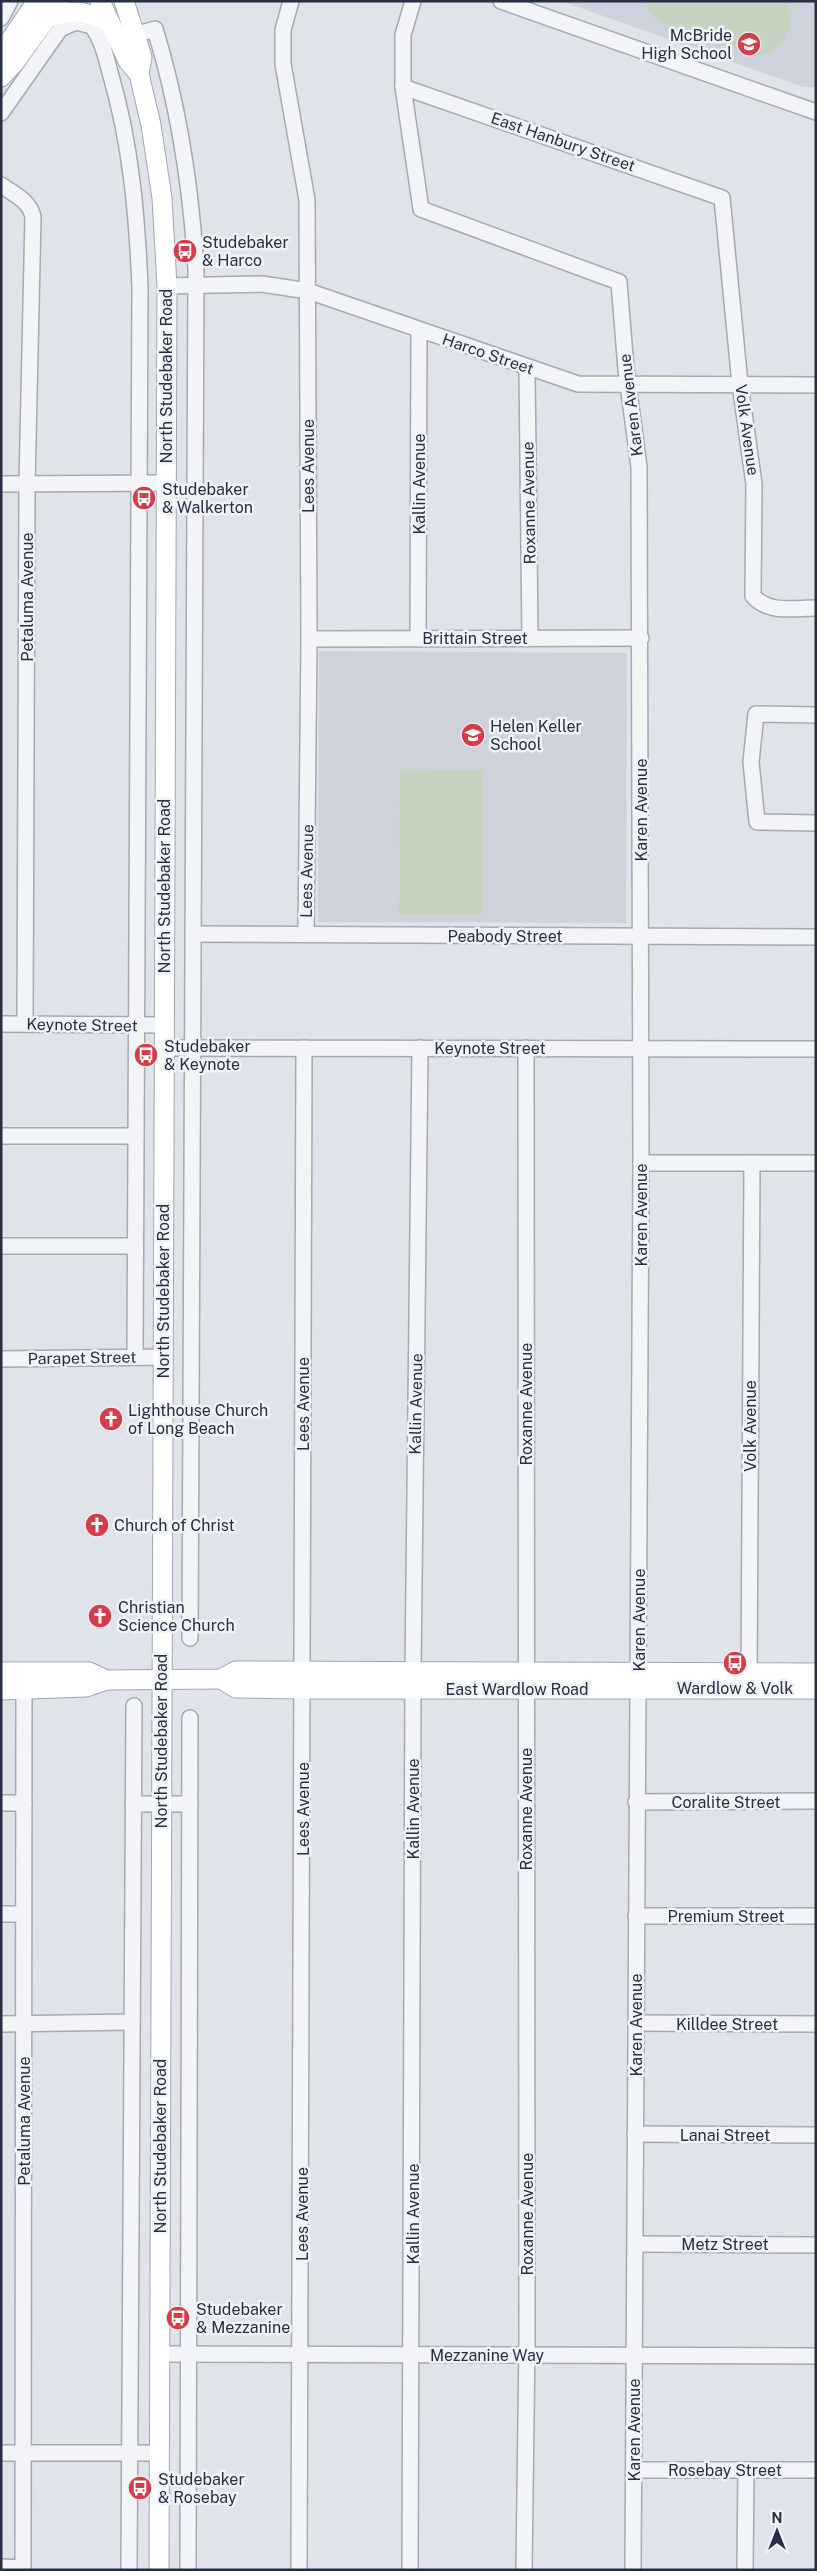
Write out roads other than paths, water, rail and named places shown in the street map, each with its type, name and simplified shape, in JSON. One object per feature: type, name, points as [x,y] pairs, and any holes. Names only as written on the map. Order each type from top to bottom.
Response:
[{"type":"main road","points":[[1,54],[28,10],[37,1]]},
{"type":"main road","points":[[1,77],[15,62],[59,1]]},
{"type":"main road","name":"North Studebaker Road","points":[[100,1],[101,25],[139,74]]},
{"type":"main road","name":"North Studebaker Road","points":[[124,1],[142,57],[139,74],[157,162],[164,227],[167,286],[159,2570]]},
{"type":"main road","points":[[47,17],[71,11],[86,11],[101,25]]},
{"type":"main road","name":"East Wardlow Road","points":[[1,1672],[24,1681],[86,1687],[106,1680],[221,1679],[236,1688],[303,1681],[749,1681],[816,1689]]},
{"type":"main road","name":"East Wardlow Road","points":[[749,1681],[816,1673]]},
{"type":"main road","name":"East Wardlow Road","points":[[1,1690],[24,1681]]},
{"type":"street","points":[[1,18],[10,1]]},
{"type":"street","name":"Lees Avenue","points":[[291,1],[283,30],[283,64],[307,200],[309,639],[306,934]]},
{"type":"street","name":"Karen Avenue","points":[[413,1],[403,35],[403,87],[421,209],[619,282],[628,384],[639,467],[641,1163],[633,2570]]},
{"type":"street","points":[[501,1],[816,112]]},
{"type":"street","points":[[1,114],[60,29],[67,24],[76,22],[101,25]]},
{"type":"street","name":"North Studebaker Road","points":[[101,25],[101,42],[116,92],[126,140],[136,213],[140,287],[135,1357]]},
{"type":"street","name":"North Studebaker Road","points":[[136,35],[155,28],[175,104],[187,171],[193,220],[196,286],[190,1638]]},
{"type":"street","name":"East Hanbury Street","points":[[403,87],[722,198]]},
{"type":"street","name":"Petaluma Avenue","points":[[1,185],[26,202],[31,209],[33,217],[27,484],[25,1024]]},
{"type":"street","name":"Volk Avenue","points":[[722,198],[740,384],[754,484],[753,596],[760,604],[770,608],[816,608]]},
{"type":"street","name":"Harco Street","points":[[167,286],[262,284],[308,291],[578,384],[816,385]]},
{"type":"street","name":"Kallin Avenue","points":[[418,639],[419,330]]},
{"type":"street","name":"Roxanne Avenue","points":[[527,368],[530,638]]},
{"type":"street","points":[[1,484],[166,483]]},
{"type":"street","name":"Brittain Street","points":[[309,639],[640,638]]},
{"type":"street","points":[[816,715],[756,714],[751,762],[757,822],[816,822]]},
{"type":"street","name":"Peabody Street","points":[[194,934],[816,937]]},
{"type":"street","name":"Keynote Street","points":[[1,1024],[164,1025]]},
{"type":"street","name":"Keynote Street","points":[[164,1048],[816,1049]]},
{"type":"street","name":"Lees Avenue","points":[[299,2570],[304,1048]]},
{"type":"street","name":"Kallin Avenue","points":[[410,2570],[413,1681],[420,1048]]},
{"type":"street","name":"Roxanne Avenue","points":[[524,2570],[527,2355],[526,1048]]},
{"type":"street","points":[[1,1136],[136,1136]]},
{"type":"street","points":[[641,1163],[816,1163]]},
{"type":"street","name":"Volk Avenue","points":[[749,1681],[752,1163]]},
{"type":"street","points":[[1,1246],[135,1246]]},
{"type":"street","name":"Parapet Street","points":[[1,1359],[163,1357]]},
{"type":"street","name":"Petaluma Avenue","points":[[23,2569],[24,1681]]},
{"type":"street","name":"North Studebaker Road","points":[[129,2570],[134,1706]]},
{"type":"street","name":"North Studebaker Road","points":[[188,2570],[190,1718]]},
{"type":"street","name":"Coralite Street","points":[[636,1802],[816,1802]]},
{"type":"street","points":[[1,1803],[24,1804]]},
{"type":"street","points":[[133,1804],[190,1804]]},
{"type":"street","points":[[1,1914],[23,1914]]},
{"type":"street","name":"Premium Street","points":[[636,1916],[816,1916]]},
{"type":"street","points":[[1,2024],[132,2022]]},
{"type":"street","name":"Killdee Street","points":[[637,2023],[816,2024]]},
{"type":"street","name":"Lanai Street","points":[[635,2134],[816,2135]]},
{"type":"street","name":"Metz Street","points":[[635,2244],[816,2245]]},
{"type":"street","name":"Mezzanine Way","points":[[159,2354],[816,2356]]},
{"type":"street","points":[[1,2453],[159,2453]]},
{"type":"street","name":"Rosebay Street","points":[[634,2470],[816,2470]]},
{"type":"street","points":[[745,2570],[746,2470]]},
{"type":"street","points":[[1,2568],[23,2569]]},
{"type":"place","name":"McBride High School","points":[[749,44]]},
{"type":"place","name":"Studebaker & Harco","points":[[185,251]]},
{"type":"place","name":"Studebaker & Walkerton","points":[[144,498]]},
{"type":"place","name":"Helen Keller School","points":[[473,735]]},
{"type":"place","name":"Studebaker & Keynote","points":[[146,1055]]},
{"type":"place","name":"Lighthouse Church of Long Beach","points":[[111,1419]]},
{"type":"place","name":"Church of Christ","points":[[97,1525]]},
{"type":"place","name":"Christian Science Church","points":[[100,1616]]},
{"type":"place","name":"Wardlow & Volk","points":[[735,1663]]},
{"type":"place","name":"Studebaker & Mezzanine","points":[[178,2318]]},
{"type":"place","name":"Studebaker & Rosebay","points":[[140,2488]]}]
